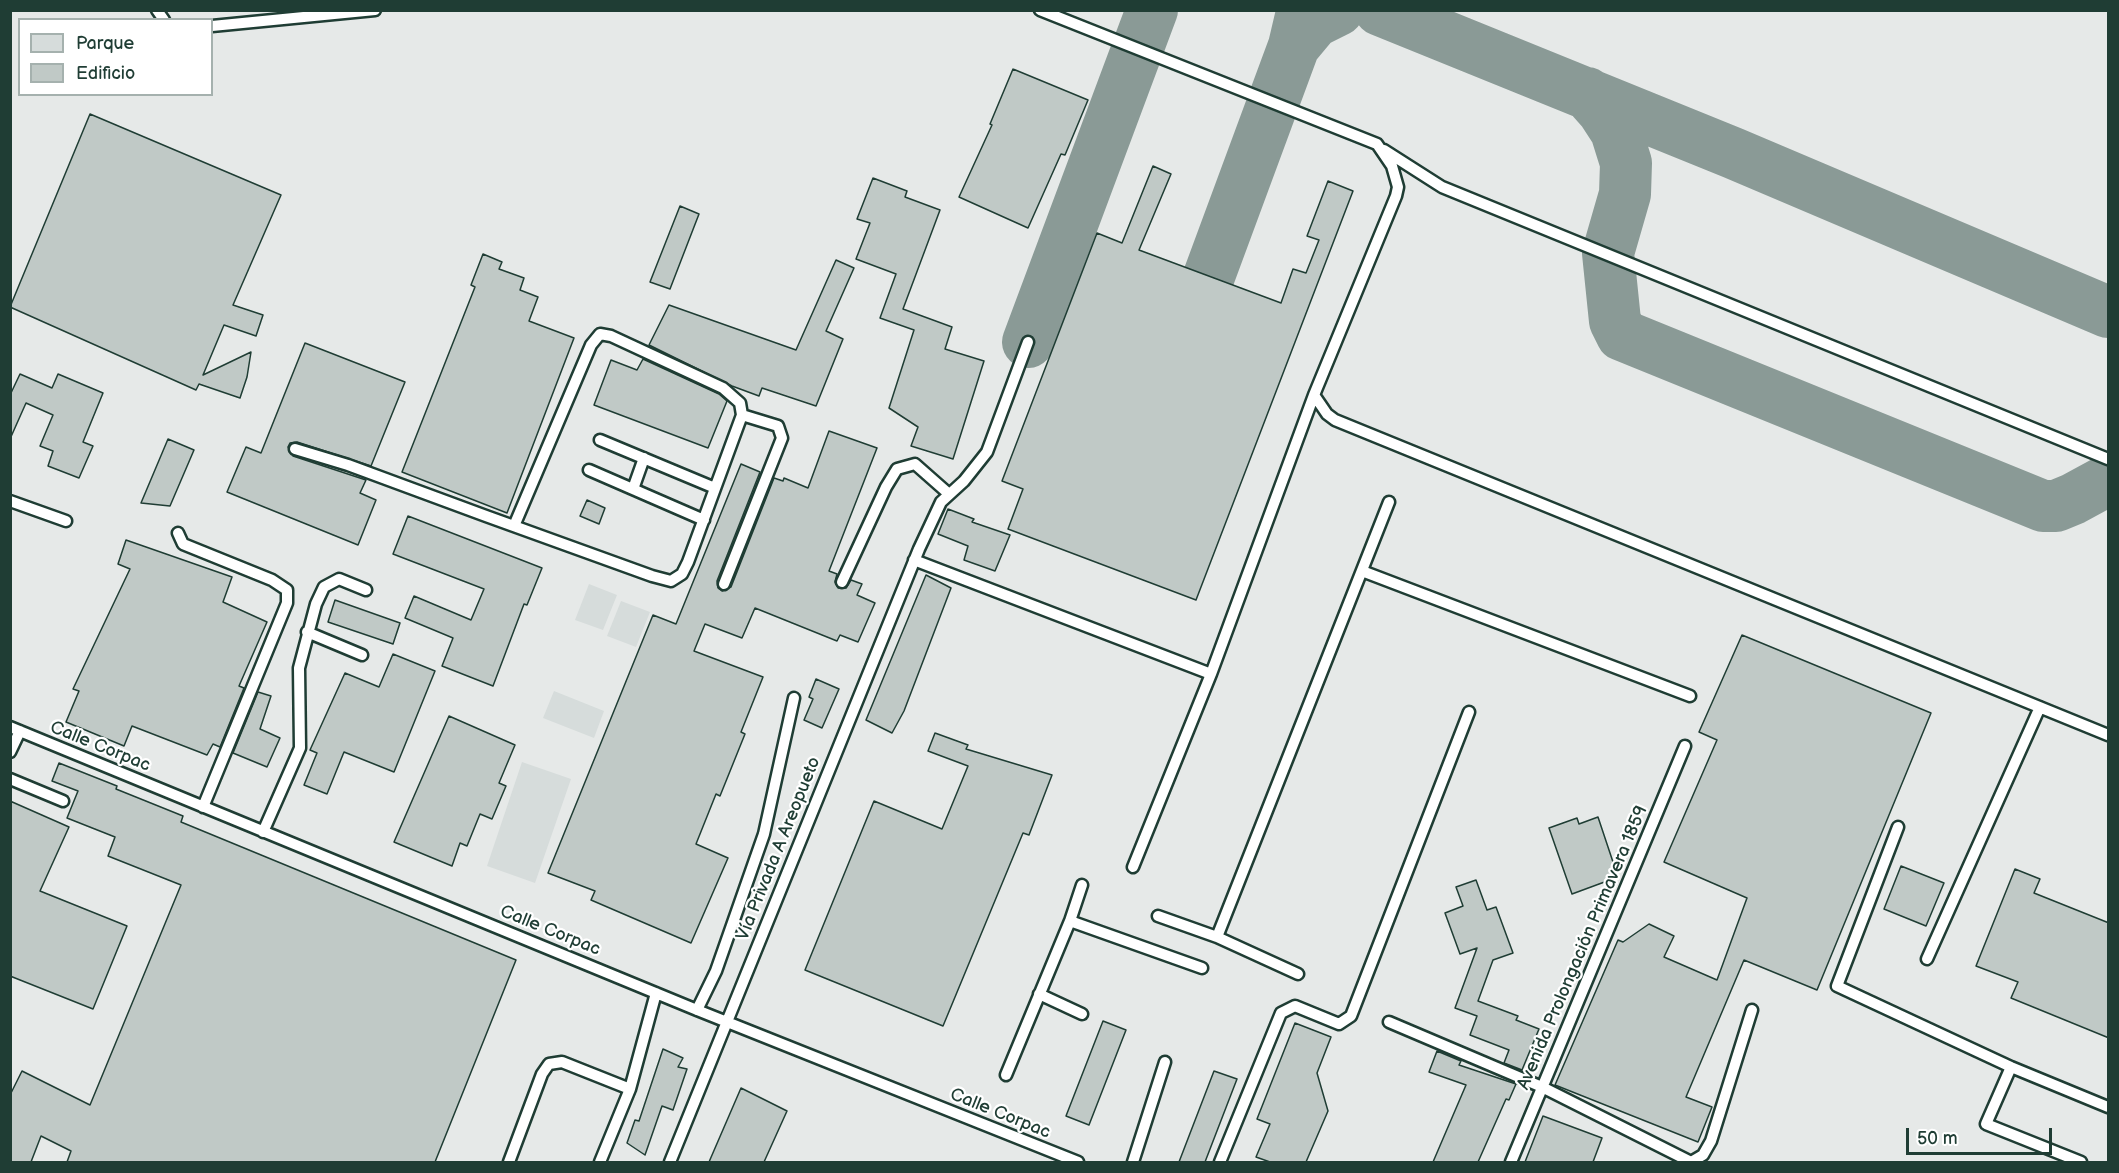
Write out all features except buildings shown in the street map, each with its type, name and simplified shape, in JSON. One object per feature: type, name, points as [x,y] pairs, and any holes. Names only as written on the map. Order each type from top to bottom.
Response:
[{"type":"lane","points":[[213,26],[375,10]]},
{"type":"lane","points":[[1040,10],[1377,144],[1442,187],[2109,459]]},
{"type":"lane","points":[[1133,867],[1211,674],[1314,395],[1396,196],[1396,177],[1377,144]]},
{"type":"lane","points":[[295,449],[487,512],[514,526],[652,576],[671,580],[682,574],[704,520],[741,415],[740,403],[723,388],[611,336],[600,334],[591,345],[514,526]]},
{"type":"lane","name":"Vía Privada A Areopueto","points":[[670,1162],[914,560],[936,511],[987,452],[1028,342]]},
{"type":"lane","points":[[1314,395],[1327,414],[1335,420],[2109,735]]},
{"type":"lane","points":[[724,584],[782,438],[778,426],[741,415]]},
{"type":"lane","points":[[600,440],[715,488]]},
{"type":"lane","points":[[633,489],[644,458]]},
{"type":"lane","points":[[842,582],[886,487],[897,469],[915,465],[949,494]]},
{"type":"lane","points":[[590,470],[704,520]]},
{"type":"lane","points":[[10,501],[66,521]]},
{"type":"lane","points":[[1217,938],[1389,502]]},
{"type":"lane","points":[[177,533],[183,544],[272,580],[287,590],[287,603],[203,807]]},
{"type":"lane","points":[[914,560],[1211,674]]},
{"type":"lane","points":[[1362,571],[1690,696]]},
{"type":"lane","points":[[263,832],[300,748],[299,668],[306,632],[324,587],[339,579],[366,590]]},
{"type":"lane","points":[[306,632],[362,655]]},
{"type":"lane","points":[[698,1010],[716,971],[765,834],[794,698]]},
{"type":"lane","points":[[1927,959],[2040,707]]},
{"type":"lane","points":[[1220,1162],[1281,1013],[1295,1006],[1339,1024],[1351,1016],[1468,712]]},
{"type":"lane","points":[[10,753],[15,729]]},
{"type":"lane","name":"Calle Corpac","points":[[15,729],[727,1022],[1078,1162]]},
{"type":"lane","name":"Avenida Prolongación Primavera 1859","points":[[1511,1162],[1685,746]]},
{"type":"lane","points":[[10,779],[63,801]]},
{"type":"lane","points":[[1898,827],[1837,987],[2011,1067],[2109,1107]]},
{"type":"lane","points":[[1006,1075],[1070,921],[1082,885]]},
{"type":"lane","points":[[1158,916],[1217,938],[1298,974]]},
{"type":"lane","points":[[1070,921],[1202,968]]},
{"type":"lane","points":[[600,1162],[630,1089],[656,993]]},
{"type":"lane","points":[[1039,994],[1082,1014]]},
{"type":"lane","points":[[1389,1022],[1542,1087],[1692,1162],[1703,1155],[1711,1141],[1752,1010]]},
{"type":"lane","points":[[509,1162],[542,1074],[549,1064],[562,1062],[630,1089]]},
{"type":"lane","points":[[1133,1162],[1165,1062]]},
{"type":"lane","points":[[2011,1067],[1986,1124],[2081,1162]]},
{"type":"shaded area","points":[[10,11],[2108,11],[2108,1162],[11,1162]]},
{"type":"green space","points":[[589,584],[617,595],[603,630],[575,620]]},
{"type":"green space","points":[[621,601],[650,612],[636,647],[607,636]]},
{"type":"green space","points":[[554,691],[604,711],[594,738],[543,718]]},
{"type":"green space","points":[[522,762],[571,779],[535,883],[487,866]]},
{"type":"taxiway","points":[[1028,342],[1152,10]]},
{"type":"taxiway","points":[[1302,12],[1294,46],[1314,22],[1338,10]]},
{"type":"taxiway","points":[[1380,10],[1733,153],[2108,312]]},
{"type":"taxiway","points":[[1209,276],[1294,46]]},
{"type":"taxiway","points":[[1587,93],[1616,131],[1626,163],[1625,194],[1608,253],[1615,321],[1622,335],[2043,506],[2056,506],[2108,480]]}]
